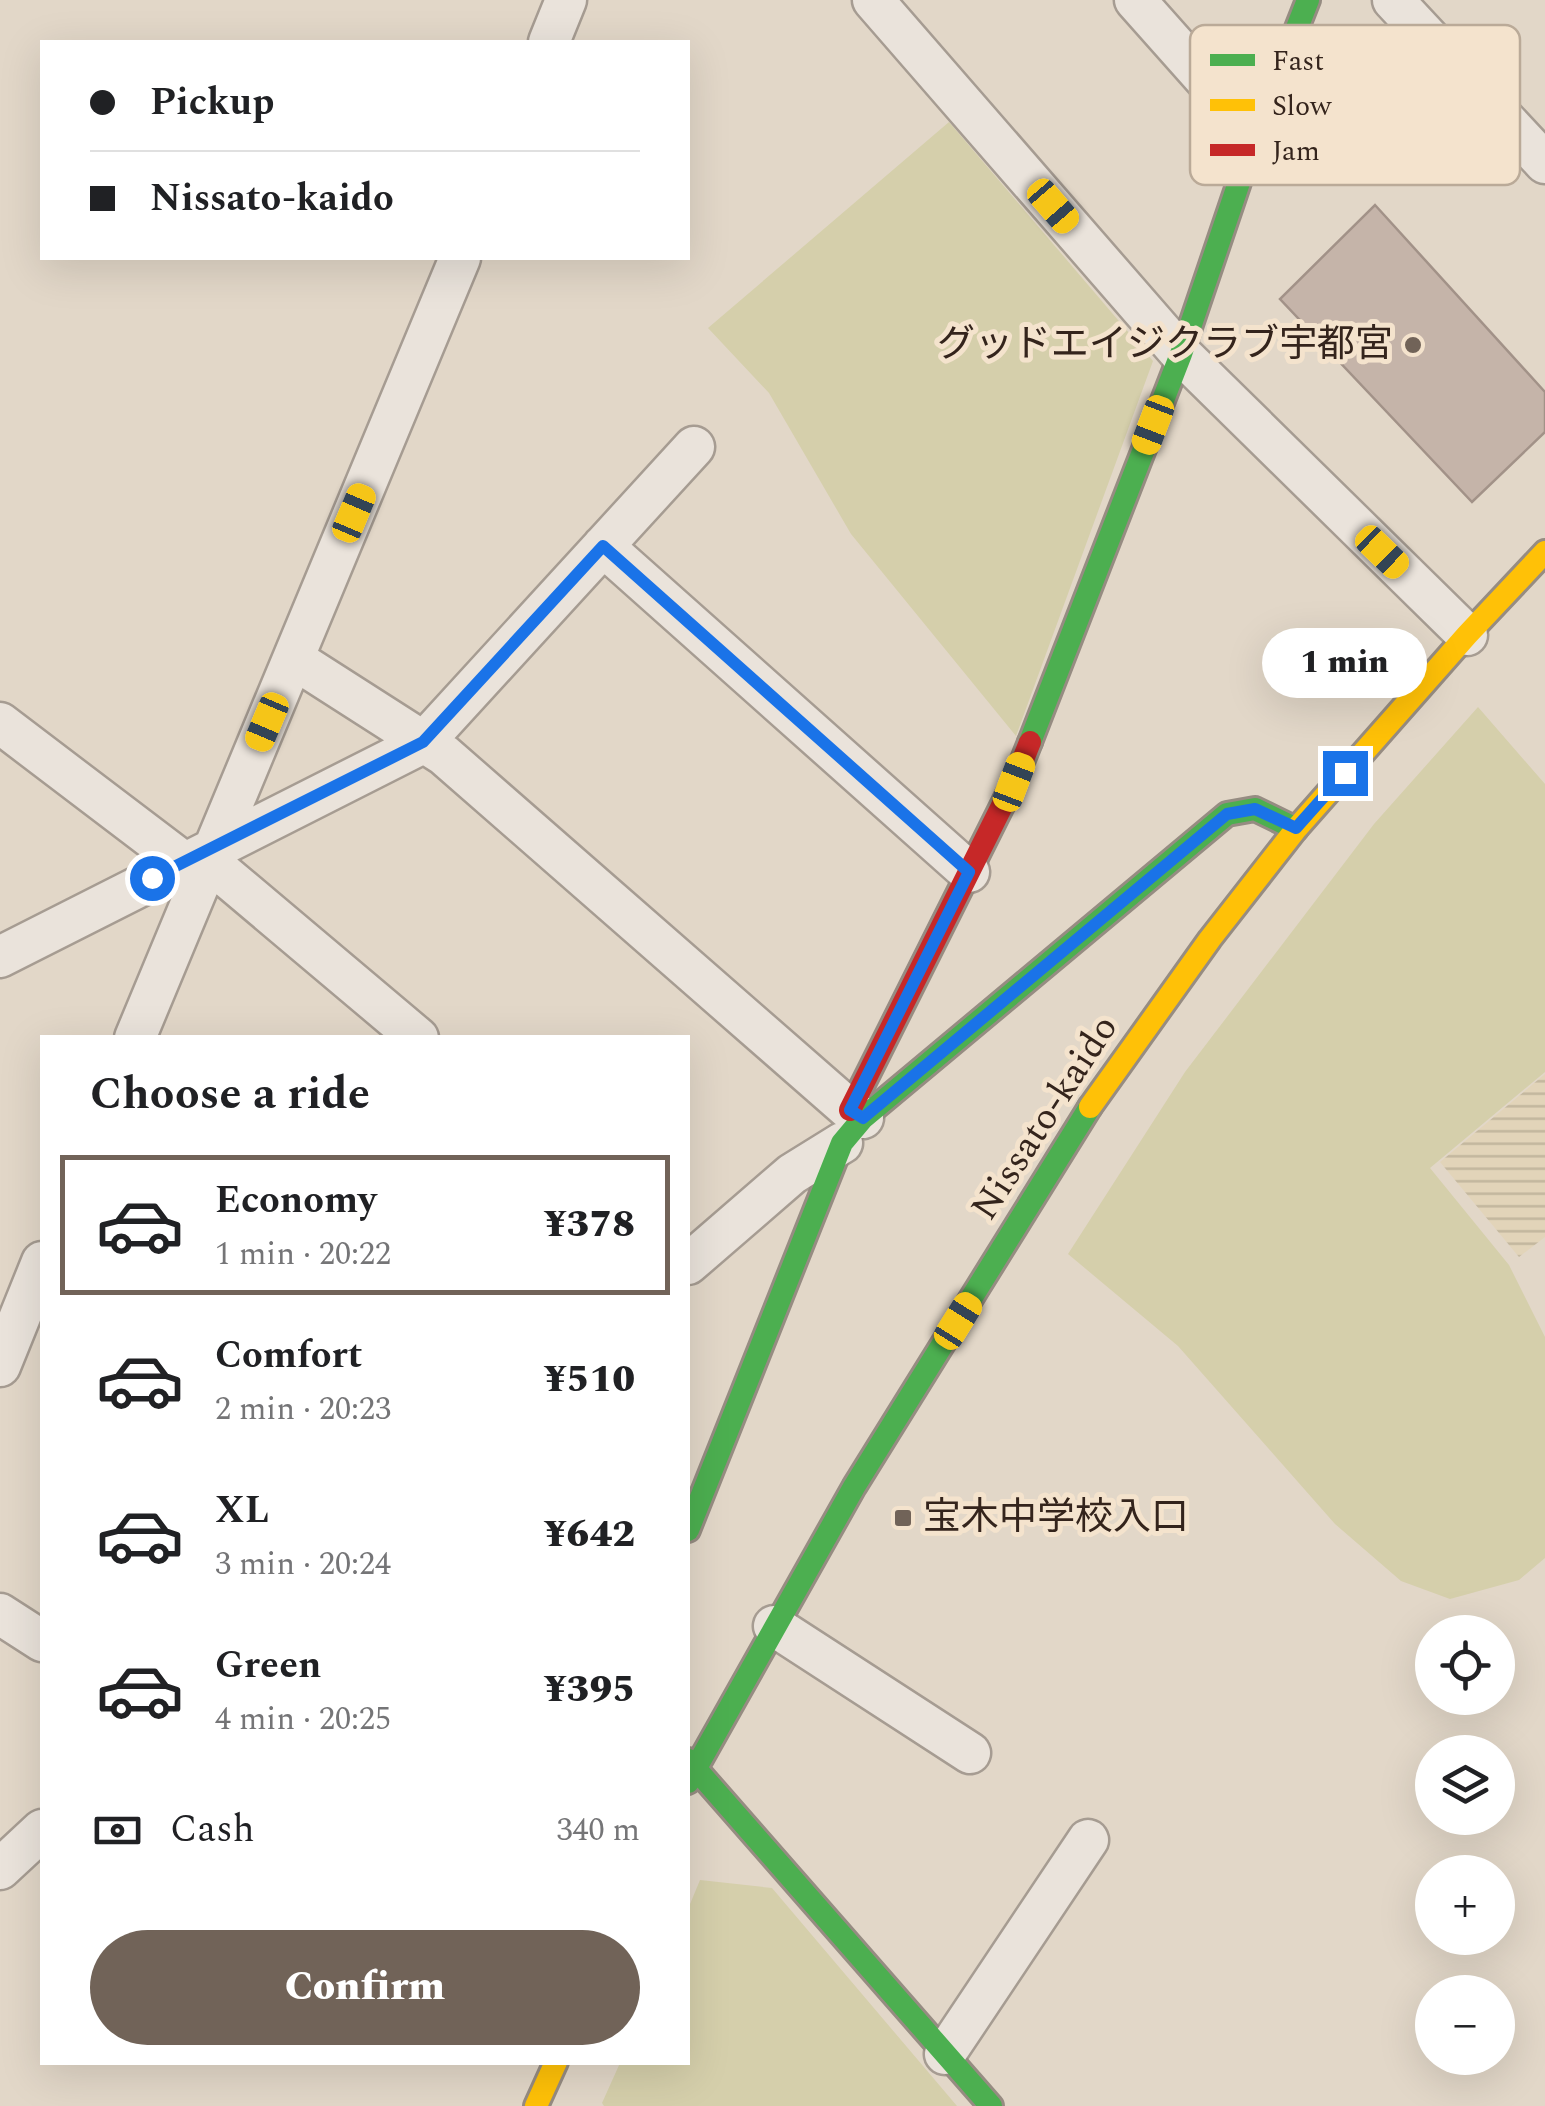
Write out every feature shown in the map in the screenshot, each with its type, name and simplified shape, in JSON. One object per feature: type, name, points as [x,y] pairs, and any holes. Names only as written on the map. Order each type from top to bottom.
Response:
[{"type":"street","points":[[550,40],[566,0]]},
{"type":"street","points":[[873,0],[1181,354],[1467,635]]},
{"type":"street","points":[[1135,0],[1190,61]]},
{"type":"street","points":[[1298,25],[1308,0]]},
{"type":"street","points":[[1393,0],[1416,25]]},
{"type":"street","points":[[1520,135],[1545,162]]},
{"type":"street","points":[[690,1525],[852,1124],[1014,782],[1181,354],[1238,185]]},
{"type":"street","points":[[136,1035],[201,857],[294,659],[459,260]]},
{"type":"street","points":[[0,957],[423,742],[694,447]]},
{"type":"street","points":[[603,546],[969,872]]},
{"type":"street","name":"Nissato-kaido","points":[[690,1770],[854,1488],[1092,1104],[1210,939],[1296,828],[1545,552]]},
{"type":"street","points":[[294,659],[444,755],[852,1124]]},
{"type":"street","points":[[0,723],[201,857],[414,1035]]},
{"type":"street","points":[[690,1262],[1227,814],[1255,809],[1296,828]]},
{"type":"street","points":[[0,1366],[40,1267]]},
{"type":"street","points":[[0,1614],[40,1640]]},
{"type":"street","points":[[774,1626],[970,1754]]},
{"type":"street","points":[[690,1770],[991,2106]]},
{"type":"street","points":[[0,1869],[40,1832]]},
{"type":"street","points":[[945,2054],[1088,1840]]},
{"type":"shaded area","points":[[949,122],[1153,361],[1016,736],[851,534],[769,393],[708,328]]},
{"type":"shaded area","points":[[1478,707],[1545,784],[1545,1072],[1430,1168],[1509,1265],[1545,1337],[1545,1558],[1519,1580],[1450,1599],[1401,1581],[1335,1524],[1178,1346],[1068,1254],[1185,1072],[1374,824]]},
{"type":"shaded area","points":[[1545,1074],[1545,1237],[1519,1257],[1440,1162]]},
{"type":"shaded area","points":[[700,1880],[772,1888],[957,2106],[604,2106],[619,2065],[690,2065],[690,1904]]},
{"type":"building","name":"グッドエイジクラブ宇都宮","points":[[1375,205],[1545,392],[1545,432],[1472,502],[1280,299]]},
{"type":"traffic: fast","points":[[1298,25],[1308,0]]},
{"type":"traffic: fast","points":[[1030,742],[1181,354],[1238,185]]},
{"type":"traffic: fast","points":[[690,1525],[842,1143],[863,1118],[1227,814],[1255,809],[1296,829]]},
{"type":"traffic: fast","points":[[690,1778],[854,1487],[1090,1107]]},
{"type":"traffic: fast","points":[[690,1762],[991,2106]]},
{"type":"traffic: slow","points":[[1090,1107],[1210,939],[1296,829],[1545,552]]},
{"type":"traffic: slow","points":[[536,2106],[555,2065]]},
{"type":"traffic: jam","points":[[850,1110],[1014,782],[1030,742]]},
{"type":"place","name":"グッドエイジクラブ宇都宮","points":[[1413,345]]},
{"type":"place","name":"宝木中学校入口","points":[[903,1518]]},
{"type":"route","points":[[152,878],[423,742],[603,546],[969,872],[850,1110],[863,1118],[1227,814],[1255,809],[1296,828],[1345,773]]}]
